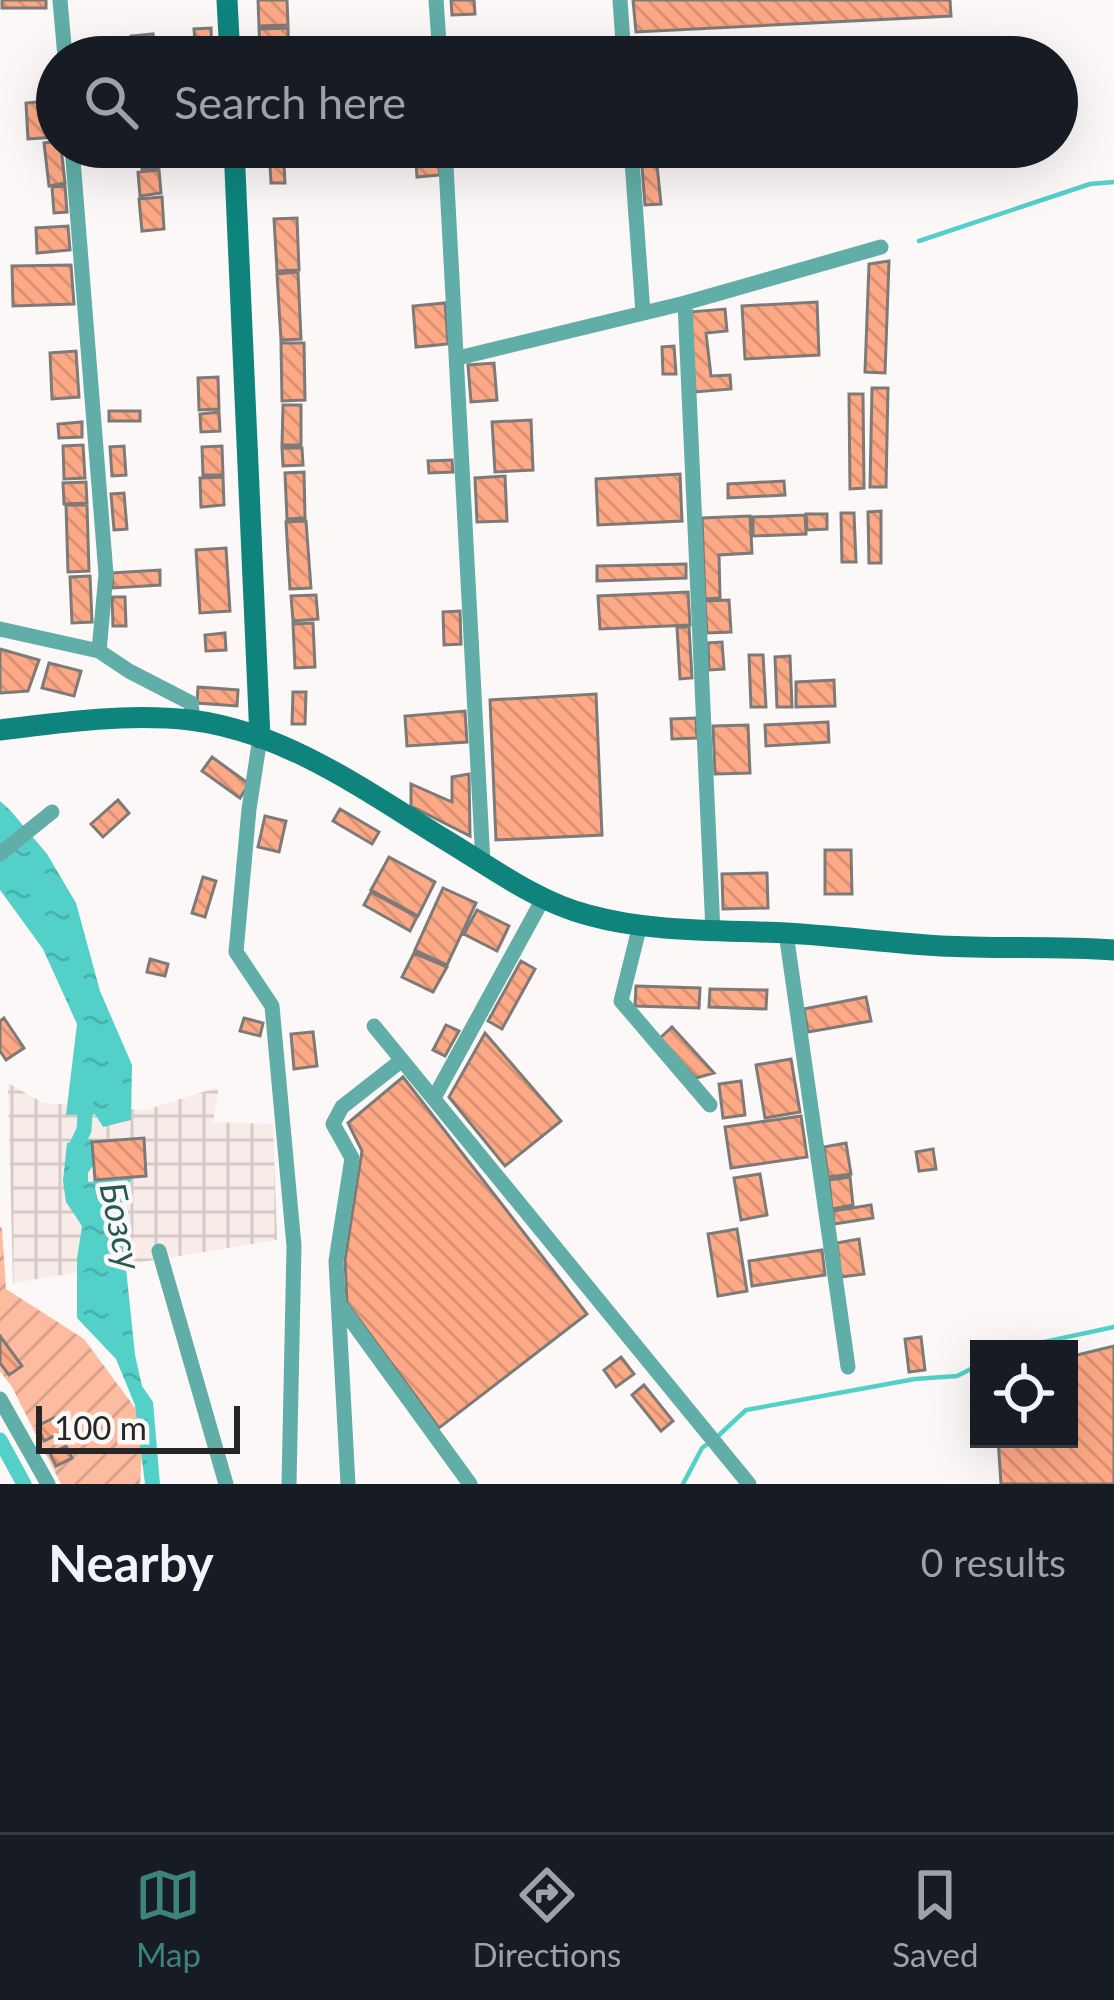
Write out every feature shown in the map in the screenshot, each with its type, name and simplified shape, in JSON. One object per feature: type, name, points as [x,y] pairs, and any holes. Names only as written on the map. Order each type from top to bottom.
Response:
[{"type":"main road","points":[[227,0],[229,36]]},
{"type":"main road","points":[[235,168],[260,738]]},
{"type":"main road","points":[[0,730],[156,718],[193,720],[260,738],[317,763],[544,897],[584,915],[713,932],[1114,950]]},
{"type":"street","points":[[60,0],[63,36]]},
{"type":"street","points":[[436,0],[439,36]]},
{"type":"street","points":[[620,0],[623,36]]},
{"type":"street","points":[[74,168],[106,574],[99,651]]},
{"type":"street","points":[[446,168],[483,862]]},
{"type":"street","points":[[633,168],[643,313]]},
{"type":"street","points":[[458,358],[685,303],[881,248]]},
{"type":"street","points":[[685,303],[713,932]]},
{"type":"street","points":[[0,629],[99,651],[191,703],[193,720]]},
{"type":"street","points":[[260,738],[236,952],[272,1006],[294,1246],[289,1484]]},
{"type":"street","points":[[0,854],[52,812]]},
{"type":"street","points":[[434,1098],[544,897]]},
{"type":"street","points":[[640,925],[621,1001],[710,1105]]},
{"type":"street","points":[[786,933],[848,1367]]},
{"type":"street","points":[[374,1026],[749,1484]]},
{"type":"street","points":[[347,1484],[336,1261],[352,1158],[333,1124],[342,1106],[402,1060]]},
{"type":"street","points":[[158,1251],[226,1484]]},
{"type":"street","points":[[338,1303],[470,1484]]},
{"type":"street","points":[[0,1399],[48,1484]]},
{"type":"shaded area","points":[[8,1083],[43,1103],[145,1110],[219,1087],[213,1122],[273,1124],[277,1240],[13,1283]]},
{"type":"shaded area","points":[[0,1226],[6,1289],[84,1339],[144,1420],[140,1484],[61,1484],[0,1371]]},
{"type":"water","name":"Бозсу","points":[[0,801],[47,854],[76,903],[100,991],[132,1065],[131,1120],[103,1127],[95,1114],[66,1115],[77,1024],[43,949],[0,890]]},
{"type":"water","name":"Бозсу","points":[[92,1139],[88,1182],[132,1178],[125,1194],[123,1239],[135,1355],[142,1386],[153,1402],[160,1484],[145,1484],[135,1405],[116,1359],[77,1318],[82,1226],[66,1202],[63,1181],[67,1143]]},
{"type":"building","points":[[2,0],[46,0],[46,8],[2,8]]},
{"type":"building","points":[[258,0],[287,0],[288,25],[259,26]]},
{"type":"building","points":[[451,0],[474,0],[475,14],[452,15]]},
{"type":"building","points":[[633,0],[950,0],[951,16],[636,32]]},
{"type":"building","points":[[211,28],[211,36],[194,36],[194,29]]},
{"type":"building","points":[[288,28],[288,36],[260,36],[259,29]]},
{"type":"building","points":[[36,102],[36,138],[28,139],[26,103]]},
{"type":"building","points":[[47,168],[63,168],[65,183],[49,186]]},
{"type":"building","points":[[270,168],[284,168],[285,183],[271,183]]},
{"type":"building","points":[[416,168],[439,168],[440,175],[417,177]]},
{"type":"building","points":[[642,168],[657,168],[661,204],[645,205]]},
{"type":"building","points":[[159,170],[161,193],[140,196],[138,172]]},
{"type":"building","points":[[65,186],[67,212],[54,213],[52,187]]},
{"type":"building","points":[[162,197],[164,229],[142,231],[139,199]]},
{"type":"building","points":[[297,218],[299,270],[277,271],[274,219]]},
{"type":"building","points":[[68,226],[70,250],[37,253],[36,228]]},
{"type":"building","points":[[889,261],[885,373],[865,372],[869,264]]},
{"type":"building","points":[[71,265],[74,304],[13,306],[12,266]]},
{"type":"building","points":[[298,272],[301,339],[281,340],[277,274]]},
{"type":"building","points":[[817,302],[819,355],[745,359],[742,306]]},
{"type":"building","points":[[445,303],[448,344],[416,347],[413,306]]},
{"type":"building","points":[[725,309],[727,331],[706,333],[711,376],[730,375],[731,389],[695,392],[689,312]]},
{"type":"building","points":[[281,343],[304,343],[305,400],[282,401]]},
{"type":"building","points":[[674,346],[676,374],[663,374],[662,347]]},
{"type":"building","points":[[76,351],[79,397],[52,399],[50,353]]},
{"type":"building","points":[[494,363],[497,400],[471,402],[468,365]]},
{"type":"building","points":[[218,377],[219,409],[199,410],[198,378]]},
{"type":"building","points":[[872,388],[888,388],[886,487],[870,487]]},
{"type":"building","points":[[849,394],[863,394],[864,488],[850,489]]},
{"type":"building","points":[[283,405],[301,405],[301,445],[282,445]]},
{"type":"building","points":[[109,411],[140,411],[140,421],[109,421]]},
{"type":"building","points":[[219,412],[220,431],[201,432],[200,414]]},
{"type":"building","points":[[531,420],[533,470],[495,472],[492,422]]},
{"type":"building","points":[[82,422],[82,437],[59,438],[58,424]]},
{"type":"building","points":[[83,445],[85,478],[64,479],[63,446]]},
{"type":"building","points":[[124,446],[126,475],[112,476],[110,447]]},
{"type":"building","points":[[222,446],[223,475],[203,475],[202,447]]},
{"type":"building","points":[[282,448],[302,448],[303,465],[283,466]]},
{"type":"building","points":[[452,460],[453,472],[429,473],[428,461]]},
{"type":"building","points":[[304,472],[305,518],[287,519],[285,473]]},
{"type":"building","points":[[680,474],[682,521],[598,525],[596,479]]},
{"type":"building","points":[[505,476],[507,521],[477,522],[475,478]]},
{"type":"building","points":[[223,477],[224,505],[201,507],[200,478]]},
{"type":"building","points":[[784,481],[785,495],[728,498],[728,484]]},
{"type":"building","points":[[86,482],[87,503],[64,504],[63,483]]},
{"type":"building","points":[[124,493],[127,529],[114,530],[111,494]]},
{"type":"building","points":[[66,505],[87,505],[89,571],[68,572]]},
{"type":"building","points":[[881,511],[881,563],[869,563],[868,512]]},
{"type":"building","points":[[841,513],[854,513],[856,562],[842,562]]},
{"type":"building","points":[[806,514],[827,514],[827,529],[807,530]]},
{"type":"building","points":[[805,515],[806,534],[753,536],[753,517]]},
{"type":"building","points":[[750,516],[752,553],[719,555],[720,598],[705,599],[702,518]]},
{"type":"building","points":[[306,521],[311,588],[290,589],[286,522]]},
{"type":"building","points":[[226,548],[230,611],[200,613],[196,550]]},
{"type":"building","points":[[686,564],[686,578],[597,581],[597,566]]},
{"type":"building","points":[[160,570],[160,585],[113,588],[112,573]]},
{"type":"building","points":[[90,576],[92,622],[72,623],[70,577]]},
{"type":"building","points":[[688,592],[690,625],[600,629],[598,596]]},
{"type":"building","points":[[316,595],[318,619],[293,621],[291,596]]},
{"type":"building","points":[[112,597],[125,597],[126,626],[113,626]]},
{"type":"building","points":[[729,600],[731,632],[707,633],[705,601]]},
{"type":"building","points":[[460,611],[461,644],[444,645],[443,612]]},
{"type":"building","points":[[313,623],[315,667],[295,668],[293,624]]},
{"type":"building","points":[[677,627],[689,627],[692,678],[680,679]]},
{"type":"building","points":[[225,633],[226,650],[206,651],[205,635]]},
{"type":"building","points":[[722,642],[724,669],[709,670],[708,643]]},
{"type":"building","points":[[0,649],[39,660],[28,691],[0,693]]},
{"type":"building","points":[[749,655],[763,655],[766,707],[751,707]]},
{"type":"building","points":[[790,656],[792,707],[777,707],[775,657]]},
{"type":"building","points":[[49,663],[81,671],[74,696],[42,688]]},
{"type":"building","points":[[834,680],[835,706],[796,707],[796,682]]},
{"type":"building","points":[[198,687],[238,690],[237,706],[197,703]]},
{"type":"building","points":[[293,692],[306,692],[305,724],[292,724]]},
{"type":"building","points":[[596,694],[602,835],[496,840],[490,700]]},
{"type":"building","points":[[465,711],[467,742],[407,746],[405,716]]},
{"type":"building","points":[[696,718],[697,738],[672,739],[671,719]]},
{"type":"building","points":[[828,722],[829,742],[766,746],[765,725]]},
{"type":"building","points":[[748,725],[750,773],[715,774],[713,726]]},
{"type":"building","points":[[212,757],[249,784],[240,798],[202,771]]},
{"type":"building","points":[[469,774],[470,836],[411,806],[411,784],[452,802],[452,777]]},
{"type":"building","points":[[118,800],[129,813],[103,837],[91,824]]},
{"type":"building","points":[[340,809],[379,832],[372,844],[333,821]]},
{"type":"building","points":[[265,816],[286,821],[279,852],[258,847]]},
{"type":"building","points":[[825,850],[851,850],[852,894],[825,894]]},
{"type":"building","points":[[389,857],[435,882],[418,916],[371,890]]},
{"type":"building","points":[[767,873],[768,908],[723,909],[722,874]]},
{"type":"building","points":[[203,877],[216,881],[205,917],[192,913]]},
{"type":"building","points":[[443,888],[476,903],[447,965],[415,950]]},
{"type":"building","points":[[371,892],[417,917],[410,931],[364,905]]},
{"type":"building","points":[[477,910],[509,926],[497,951],[464,934]]},
{"type":"building","points":[[414,953],[447,967],[433,992],[402,977]]},
{"type":"building","points":[[150,959],[168,964],[165,976],[147,972]]},
{"type":"building","points":[[521,961],[535,969],[502,1029],[488,1021]]},
{"type":"building","points":[[636,986],[700,988],[699,1008],[635,1006]]},
{"type":"building","points":[[710,989],[767,990],[766,1009],[709,1007]]},
{"type":"building","points":[[866,997],[871,1021],[808,1032],[804,1009]]},
{"type":"building","points":[[4,1018],[24,1048],[6,1060],[0,1051],[0,1021]]},
{"type":"building","points":[[244,1018],[263,1023],[260,1036],[240,1031]]},
{"type":"building","points":[[446,1025],[459,1031],[445,1056],[433,1050]]},
{"type":"building","points":[[672,1027],[714,1073],[696,1078],[659,1039]]},
{"type":"building","points":[[313,1032],[317,1066],[294,1069],[291,1034]]},
{"type":"building","points":[[485,1033],[561,1121],[505,1166],[449,1097]]},
{"type":"building","points":[[791,1059],[800,1112],[765,1118],[756,1065]]},
{"type":"building","points":[[403,1077],[587,1314],[439,1428],[347,1303],[345,1260],[362,1151],[348,1123]]},
{"type":"building","points":[[741,1081],[745,1115],[723,1118],[719,1084]]},
{"type":"building","points":[[801,1116],[807,1157],[731,1168],[725,1127]]},
{"type":"building","points":[[144,1138],[146,1176],[95,1180],[92,1142]]},
{"type":"building","points":[[846,1143],[851,1174],[828,1177],[824,1147]]},
{"type":"building","points":[[933,1149],[936,1169],[919,1171],[916,1152]]},
{"type":"building","points":[[760,1174],[767,1215],[741,1220],[734,1178]]},
{"type":"building","points":[[850,1177],[853,1205],[832,1209],[829,1180]]},
{"type":"building","points":[[871,1205],[873,1218],[834,1224],[833,1211]]},
{"type":"building","points":[[737,1229],[747,1291],[718,1296],[708,1234]]},
{"type":"building","points":[[859,1239],[864,1274],[841,1277],[837,1243]]},
{"type":"building","points":[[822,1250],[825,1275],[752,1286],[749,1261]]},
{"type":"building","points":[[0,1336],[22,1366],[9,1375],[0,1363]]},
{"type":"building","points":[[921,1337],[925,1370],[909,1372],[905,1339]]},
{"type":"building","points":[[1114,1346],[1114,1484],[1001,1484],[999,1448],[1078,1448],[1078,1355]]},
{"type":"building","points":[[621,1357],[634,1374],[616,1387],[604,1370]]},
{"type":"building","points":[[644,1385],[673,1421],[661,1431],[632,1395]]},
{"type":"building","points":[[54,1418],[62,1432],[44,1441],[37,1426]]},
{"type":"building","points":[[66,1446],[72,1458],[56,1466],[50,1454]]},
{"type":"waterway","points":[[919,241],[1090,184],[1114,182]]},
{"type":"waterway","name":"Бозсу","points":[[76,1161],[86,1097]]},
{"type":"waterway","points":[[1053,1340],[1114,1327]]},
{"type":"waterway","points":[[718,1436],[746,1410],[915,1379],[957,1376],[970,1370]]},
{"type":"waterway","points":[[0,1440],[24,1484]]},
{"type":"waterway","points":[[683,1484],[709,1443]]}]
